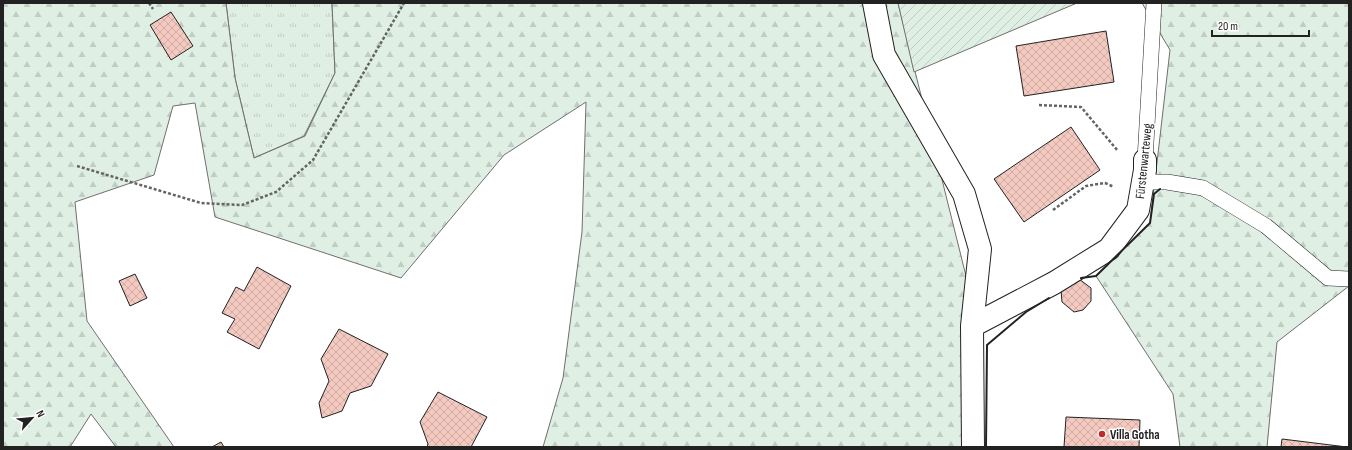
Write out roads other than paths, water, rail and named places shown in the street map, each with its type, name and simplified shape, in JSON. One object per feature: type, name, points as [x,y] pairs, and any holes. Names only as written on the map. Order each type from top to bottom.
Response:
[{"type":"street","points":[[874,3],[884,55],[964,194],[980,249],[972,326],[973,447]]},
{"type":"street","name":"Fürstenwarteweg","points":[[972,326],[1054,283],[1109,249],[1138,210],[1145,160]]},
{"type":"lane","name":"Fürstenwarteweg","points":[[1145,160],[1154,3]]},
{"type":"lane","points":[[1141,190],[1167,182],[1203,188],[1266,226],[1328,278],[1349,279]]},
{"type":"place","name":"Villa Gotha","points":[[1102,434]]}]
